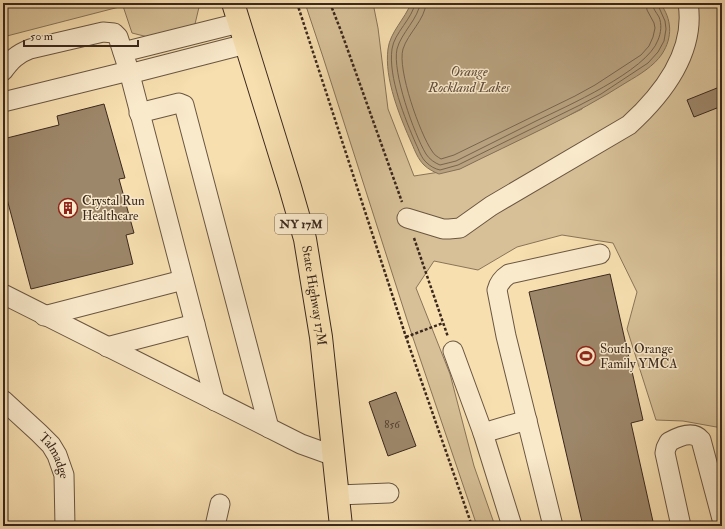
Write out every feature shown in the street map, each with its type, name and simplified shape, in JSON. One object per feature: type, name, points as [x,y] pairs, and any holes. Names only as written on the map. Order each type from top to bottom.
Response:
[{"type":"main road","name":"State Highway 17M","points":[[236,13],[305,238],[321,337],[341,526]]},
{"type":"street","points":[[407,218],[443,228],[460,228],[491,206],[629,125],[647,109],[672,76],[680,61],[689,35],[690,22],[688,3]]},
{"type":"street","points":[[123,52],[236,13]]},
{"type":"street","points":[[3,71],[21,52],[103,32],[114,33],[118,37],[129,73],[215,401]]},
{"type":"street","points":[[3,102],[246,44]]},
{"type":"street","points":[[139,113],[179,103],[184,105],[268,428]]},
{"type":"street","points":[[553,526],[506,336],[497,295],[498,284],[509,274],[600,254]]},
{"type":"street","points":[[44,316],[183,280]]},
{"type":"street","points":[[3,294],[44,316],[301,444],[326,453],[334,454]]},
{"type":"street","points":[[107,347],[195,324]]},
{"type":"street","points":[[453,350],[483,433],[512,526]]},
{"type":"street","name":"Talmadge","points":[[5,402],[51,444],[57,454],[64,475],[65,526]]},
{"type":"street","points":[[483,433],[527,420]]},
{"type":"street","points":[[681,526],[665,453],[669,442],[688,435],[699,437],[701,440],[722,519]]},
{"type":"street","points":[[338,495],[389,493]]},
{"type":"street","points":[[216,526],[220,504]]},
{"type":"path","points":[[297,3],[406,337],[472,526]]},
{"type":"path","points":[[330,3],[349,53],[453,350]]},
{"type":"path","points":[[406,337],[443,323]]},
{"type":"shaded area","points":[[3,3],[200,3],[195,24],[148,37],[132,33],[123,6],[3,37]]},
{"type":"shaded area","points":[[305,3],[373,3],[378,28],[388,109],[414,176],[459,169],[582,109],[647,3],[722,3],[722,428],[683,421],[656,420],[627,329],[637,292],[613,243],[562,235],[517,247],[478,270],[434,261],[416,288],[450,374],[474,466],[495,526],[477,526],[410,329]]},
{"type":"water","name":"Orange Rockland Lakes","points":[[411,3],[660,3],[667,15],[670,28],[666,48],[651,66],[641,73],[607,94],[545,128],[460,169],[439,174],[422,163],[417,155],[398,110],[388,73],[387,61],[389,43]]},
{"type":"building","points":[[722,86],[722,106],[694,117],[687,100]]},
{"type":"building","name":"Crystal Run Healthcare","points":[[104,104],[125,178],[119,179],[134,233],[126,235],[133,264],[31,289],[3,184],[3,139],[59,125],[57,116]]},
{"type":"building","name":"South Orange Family YMCA","points":[[610,274],[643,420],[631,423],[654,526],[583,526],[529,292]]},
{"type":"building","points":[[396,392],[416,446],[388,456],[369,402]]},
{"type":"place","name":"Crystal Run Healthcare","points":[[68,208]]},
{"type":"place","name":"South Orange Family YMCA","points":[[586,356]]}]
